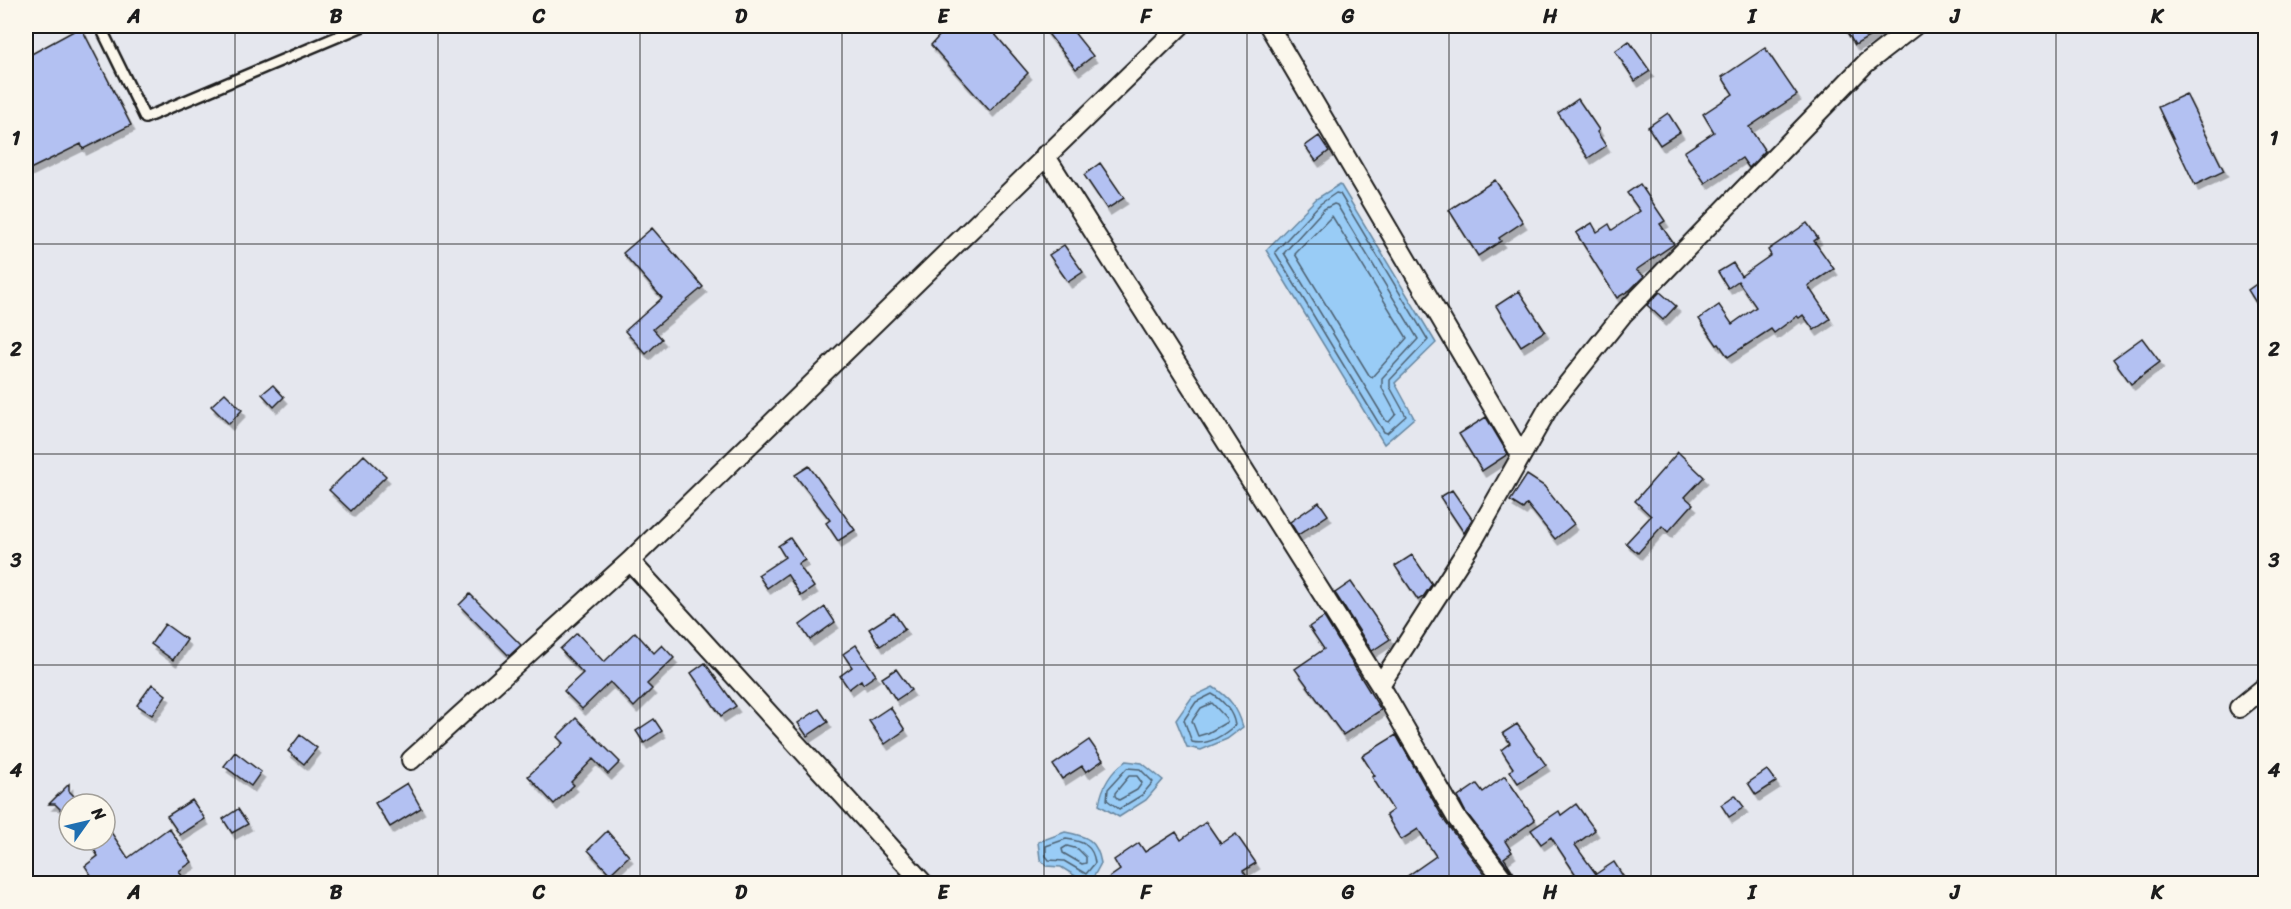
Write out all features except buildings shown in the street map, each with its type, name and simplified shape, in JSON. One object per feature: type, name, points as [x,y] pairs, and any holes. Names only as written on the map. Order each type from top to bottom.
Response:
[{"type":"street","points":[[411,759],[630,561],[1180,26]]},
{"type":"street","points":[[1269,26],[1521,455]]},
{"type":"street","points":[[1380,685],[1473,539],[1549,407],[1624,313],[1866,63],[1914,26]]},
{"type":"street","points":[[1045,155],[1380,685],[1456,817],[1507,884]]},
{"type":"street","points":[[630,561],[924,884]]},
{"type":"street","points":[[2240,708],[2265,686]]},
{"type":"lane","points":[[100,26],[145,118],[363,26]]},
{"type":"water","points":[[1340,184],[1436,343],[1395,383],[1414,418],[1384,444],[1266,250],[1316,199]]},
{"type":"water","points":[[1213,687],[1232,704],[1243,727],[1227,739],[1201,750],[1187,747],[1176,720],[1192,697]]},
{"type":"water","points":[[1126,761],[1142,763],[1163,780],[1146,800],[1119,817],[1099,805],[1108,780]]},
{"type":"water","points":[[1065,832],[1090,840],[1097,849],[1101,863],[1094,876],[1085,882],[1061,867],[1046,866],[1040,859],[1038,842]]}]
